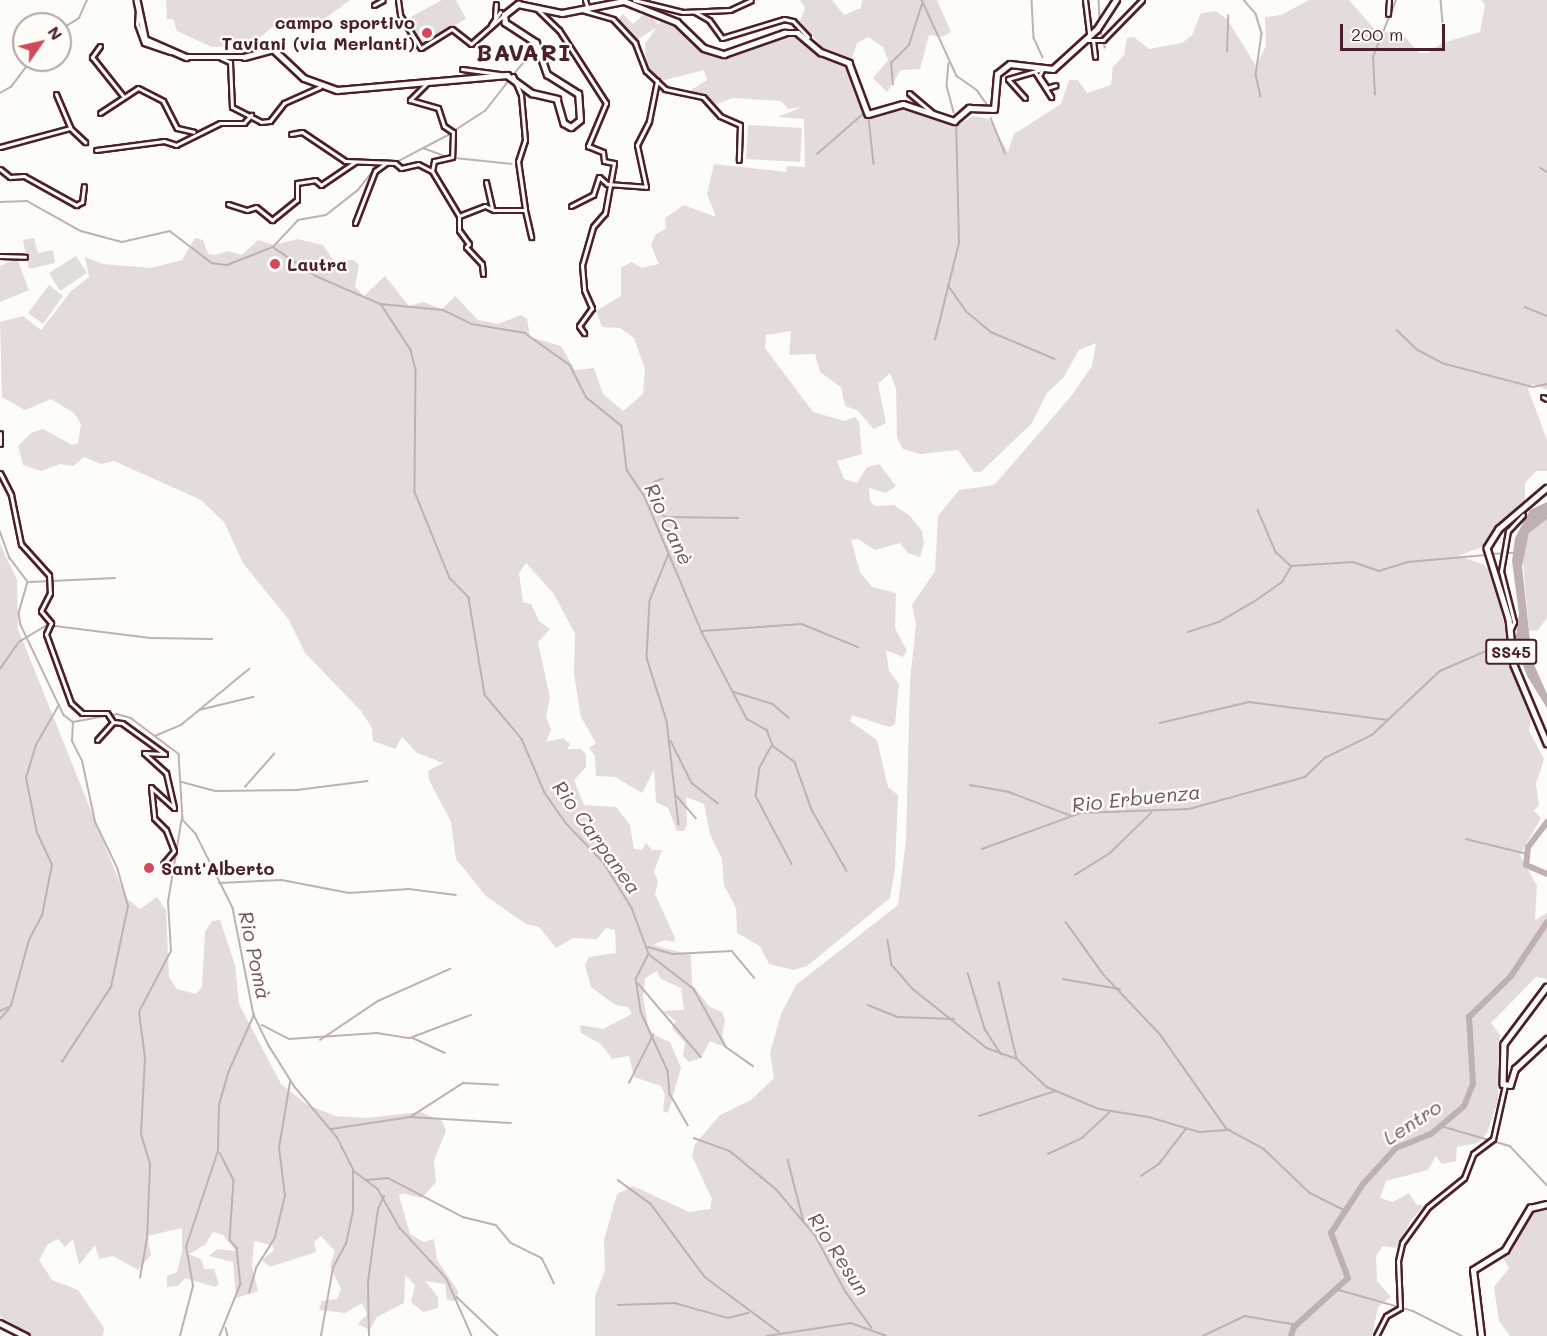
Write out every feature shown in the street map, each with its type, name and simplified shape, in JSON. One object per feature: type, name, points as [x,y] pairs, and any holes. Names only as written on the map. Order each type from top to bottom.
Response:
[{"type":"street","points":[[137,0],[145,39],[170,52]]},
{"type":"street","points":[[374,5],[383,0]]},
{"type":"street","points":[[398,0],[400,15],[421,48],[453,29],[471,44],[502,13]]},
{"type":"street","points":[[512,0],[516,5],[558,13],[588,9],[596,2],[619,0],[677,22],[712,53],[736,52],[783,33],[808,37]]},
{"type":"street","points":[[585,0],[588,9]]},
{"type":"street","points":[[634,0],[695,12],[730,10],[751,0]]},
{"type":"street","points":[[1085,0],[1095,57]]},
{"type":"street","points":[[1091,37],[1116,0]]},
{"type":"street","points":[[1025,98],[1008,79],[1053,69],[1082,39],[1091,37],[1103,40],[1119,28],[1142,0]]},
{"type":"street","points":[[1388,14],[1389,0]]},
{"type":"street","points":[[491,26],[495,17],[496,4]]},
{"type":"street","points":[[495,17],[516,5]]},
{"type":"street","points":[[536,8],[559,30],[604,100],[601,121],[588,146],[603,152],[604,161],[614,163],[607,184],[605,213],[590,236],[582,265],[584,290],[592,308],[579,326],[584,333]]},
{"type":"street","points":[[138,10],[137,24],[145,45],[170,52],[199,59],[248,56],[266,49],[273,43]]},
{"type":"street","points":[[582,10],[613,19],[635,43],[645,70],[665,89],[706,99],[720,116],[740,125],[740,160]]},
{"type":"street","points":[[695,12],[709,21],[722,38],[784,19],[793,21],[821,52],[849,63],[868,114],[900,104],[933,112],[954,121],[969,108],[990,112],[1001,69],[1017,64],[1039,71],[1051,97]]},
{"type":"street","points":[[462,69],[513,76],[531,92],[557,99],[567,125],[579,122],[578,94],[547,75],[538,45],[506,25],[502,13]]},
{"type":"street","points":[[100,46],[92,57],[123,96]]},
{"type":"street","points":[[266,49],[279,52],[303,77],[320,87],[348,90],[396,82],[426,84],[507,75]]},
{"type":"street","points":[[221,58],[230,62],[231,105],[261,122],[270,121],[284,103],[320,87]]},
{"type":"street","points":[[1039,71],[1039,76],[1047,88],[1056,85]]},
{"type":"street","points":[[513,76],[521,95],[525,140],[518,160],[531,237]]},
{"type":"street","points":[[571,206],[593,195],[598,178],[607,184],[646,188],[637,144],[650,121],[657,81]]},
{"type":"street","points":[[426,84],[410,100],[439,109],[455,140],[452,157],[434,161],[432,171]]},
{"type":"street","points":[[100,113],[129,90],[138,88],[171,110],[177,128],[196,132]]},
{"type":"street","points":[[909,93],[933,112]]},
{"type":"street","points":[[56,94],[70,128],[85,142]]},
{"type":"street","points":[[106,99],[109,104]]},
{"type":"street","points":[[96,150],[106,145],[156,146],[164,141],[176,145],[196,132],[220,123],[239,125],[251,115]]},
{"type":"street","points":[[0,147],[70,128]]},
{"type":"street","points":[[291,134],[302,132],[345,161],[395,162],[401,168],[418,164],[432,171],[459,216],[459,230],[469,244],[466,247],[482,264],[483,274]]},
{"type":"street","points":[[228,204],[247,210],[256,207],[272,220],[297,200],[297,183],[316,180],[321,185],[355,162]]},
{"type":"street","points":[[355,223],[374,172],[386,163]]},
{"type":"street","points":[[0,169],[10,177],[24,176],[76,205],[82,201],[84,186]]},
{"type":"street","points":[[486,182],[492,207]]},
{"type":"street","points":[[459,216],[479,207],[525,210]]},
{"type":"street","points":[[0,255],[26,257]]},
{"type":"street","points":[[0,432],[0,444]]},
{"type":"street","points":[[0,473],[12,498],[21,544],[50,577],[50,584],[41,610],[51,623],[46,634],[72,705],[82,713],[109,714],[112,721]]},
{"type":"street","name":"SS45","points":[[1547,488],[1490,540],[1489,557],[1510,630],[1514,665],[1547,743]]},
{"type":"street","points":[[1510,630],[1514,622],[1501,571],[1506,537],[1523,515]]},
{"type":"street","points":[[97,740],[112,721]]},
{"type":"street","points":[[112,721],[122,723],[165,754],[144,753],[166,773],[174,808],[151,786],[154,818],[166,830],[174,851],[163,864]]},
{"type":"street","points":[[1376,1336],[1386,1316],[1400,1308],[1398,1261],[1402,1243],[1428,1207],[1464,1178],[1473,1154],[1493,1139],[1505,1085],[1504,1044],[1547,987]]},
{"type":"street","points":[[1505,1085],[1512,1083],[1515,1069],[1547,1039]]},
{"type":"street","points":[[1481,1336],[1472,1274],[1497,1257],[1530,1208],[1547,1204]]},
{"type":"street","points":[[0,1323],[26,1336]]},
{"type":"shaded area","points":[[166,0],[350,0],[324,19],[280,21],[248,47],[212,47],[177,31],[173,19],[167,19]]},
{"type":"shaded area","name":"campo sportivo Taviani (via Merlanti)","points":[[442,0],[456,0],[466,19],[419,45],[405,20]]},
{"type":"shaded area","points":[[800,0],[832,0],[844,15],[861,8],[862,0],[937,0],[951,32],[942,37],[929,35],[920,69],[901,70],[887,92],[873,78],[888,60],[883,47],[868,37],[857,43],[851,61],[826,52],[800,21],[805,8]]},
{"type":"shaded area","points":[[1309,0],[1349,0],[1375,30],[1404,36],[1419,53],[1428,53],[1442,43],[1480,32],[1485,5],[1481,0],[1547,0],[1547,390],[1533,384],[1528,389],[1547,440],[1547,471],[1536,471],[1525,483],[1525,500],[1482,547],[1458,556],[1483,564],[1490,571],[1506,629],[1506,651],[1531,716],[1529,731],[1544,759],[1536,784],[1539,805],[1534,811],[1541,818],[1520,855],[1537,886],[1535,920],[1547,913],[1547,979],[1536,977],[1491,1023],[1500,1035],[1498,1101],[1487,1133],[1478,1143],[1457,1147],[1456,1161],[1442,1164],[1436,1156],[1428,1170],[1386,1181],[1380,1198],[1393,1202],[1409,1193],[1416,1204],[1424,1206],[1411,1220],[1397,1248],[1383,1246],[1376,1256],[1377,1281],[1391,1297],[1378,1307],[1372,1336],[595,1336],[595,1296],[605,1270],[604,1240],[617,1194],[633,1186],[689,1212],[710,1209],[712,1199],[692,1156],[695,1144],[720,1115],[751,1100],[774,1078],[770,1053],[781,1014],[796,985],[898,905],[906,840],[910,681],[916,624],[912,605],[935,571],[938,516],[959,490],[994,485],[1072,395],[1092,366],[1096,343],[1079,350],[1063,378],[1047,393],[1032,423],[981,472],[974,472],[958,450],[920,454],[903,449],[897,438],[896,388],[890,373],[878,384],[886,423],[874,429],[857,410],[845,406],[841,387],[820,372],[815,354],[789,355],[791,331],[766,335],[765,348],[813,412],[845,421],[855,417],[859,422],[862,454],[837,461],[844,479],[857,483],[867,467],[879,464],[896,486],[886,493],[869,488],[870,501],[875,506],[894,505],[910,516],[922,531],[924,544],[920,557],[908,553],[900,543],[875,550],[858,539],[851,540],[860,572],[872,587],[896,593],[895,628],[907,651],[903,657],[886,650],[889,671],[899,684],[895,724],[889,727],[852,715],[850,721],[877,740],[888,787],[898,795],[895,869],[890,898],[807,966],[794,970],[769,964],[760,946],[737,933],[736,908],[724,885],[722,859],[710,834],[704,804],[686,797],[687,825],[684,831],[677,831],[668,808],[656,802],[654,770],[642,793],[615,777],[596,776],[595,756],[589,748],[596,743],[581,717],[574,674],[575,634],[554,594],[526,563],[519,573],[523,602],[531,604],[539,621],[550,629],[538,642],[550,698],[546,716],[551,730],[546,742],[563,738],[570,744],[567,749],[581,749],[586,754],[586,767],[574,780],[584,805],[616,807],[630,825],[634,849],[642,850],[646,843],[652,850],[662,850],[654,872],[658,881],[655,894],[675,938],[674,942],[665,940],[653,945],[691,955],[692,985],[710,1007],[722,1012],[725,1021],[722,1035],[727,1048],[710,1041],[701,1058],[689,1062],[683,1056],[685,1043],[672,1028],[676,1021],[662,1011],[684,1010],[681,988],[661,979],[657,971],[645,978],[643,997],[648,1025],[652,1034],[670,1042],[681,1068],[668,1113],[663,1111],[665,1094],[661,1086],[634,1077],[629,1056],[612,1059],[601,1044],[581,1033],[580,1025],[603,1029],[632,1014],[628,1007],[615,1005],[591,987],[585,965],[589,957],[616,953],[615,930],[606,928],[597,939],[573,938],[556,948],[539,927],[526,924],[486,896],[456,859],[451,822],[429,780],[428,771],[443,763],[417,753],[402,737],[395,749],[373,741],[372,728],[361,711],[305,653],[289,620],[243,563],[224,522],[201,500],[114,461],[101,464],[84,457],[73,466],[60,464],[41,471],[23,465],[18,446],[31,433],[43,429],[72,445],[78,443],[81,424],[74,413],[51,399],[25,410],[2,397],[0,322],[23,316],[41,330],[71,291],[89,277],[85,257],[103,264],[151,268],[182,260],[195,238],[203,240],[208,254],[215,255],[228,251],[242,255],[258,240],[274,245],[297,239],[323,245],[334,261],[354,260],[359,265],[355,287],[364,296],[385,276],[409,306],[423,302],[442,309],[455,296],[478,320],[498,324],[521,315],[527,318],[530,337],[561,346],[575,370],[594,368],[603,394],[623,411],[643,394],[645,369],[634,338],[620,328],[602,327],[596,311],[621,296],[621,268],[631,262],[642,268],[659,264],[651,245],[656,234],[666,229],[665,218],[684,205],[716,217],[707,194],[714,164],[786,172],[787,166],[805,167],[804,119],[778,117],[802,107],[788,109],[781,101],[733,98],[717,104],[691,90],[707,80],[704,70],[661,81],[652,74],[646,66],[645,44],[661,21],[678,26],[708,54],[718,56],[788,35],[803,37],[825,57],[850,68],[863,113],[876,118],[899,110],[918,111],[958,125],[973,116],[989,119],[1008,152],[1014,134],[1061,104],[1069,80],[1078,80],[1087,93],[1111,85],[1113,67],[1124,55],[1127,38],[1134,37],[1149,49],[1182,43],[1192,35],[1201,13],[1216,11],[1227,19],[1256,66],[1266,46],[1265,17],[1281,15]]},
{"type":"shaded area","points":[[647,11],[659,26],[635,41],[616,21],[623,14],[633,24]]},
{"type":"shaded area","points":[[748,125],[802,128],[800,162],[746,159]]},
{"type":"shaded area","points":[[34,238],[38,253],[53,250],[55,263],[29,269],[23,240]]},
{"type":"shaded area","points":[[76,256],[87,273],[60,291],[49,273]]},
{"type":"shaded area","points":[[17,259],[29,290],[0,302],[0,266]]},
{"type":"shaded area","points":[[49,285],[63,296],[43,324],[28,313]]},
{"type":"shaded area","points":[[1547,502],[1547,519],[1529,533],[1522,566],[1532,660],[1547,694],[1547,708],[1527,676],[1515,644],[1519,614],[1512,561],[1515,538],[1530,510]]},
{"type":"shaded area","points":[[1547,519],[1547,618],[1538,630],[1529,631],[1522,550],[1533,526]]},
{"type":"shaded area","points":[[0,544],[17,580],[18,629],[126,898],[140,909],[157,897],[166,910],[169,977],[177,989],[196,994],[202,987],[205,932],[212,921],[220,920],[235,965],[239,1004],[281,1084],[306,1104],[335,1116],[366,1118],[421,1112],[442,1121],[446,1131],[434,1160],[436,1182],[422,1198],[402,1193],[399,1196],[410,1234],[424,1242],[434,1239],[437,1260],[458,1291],[457,1301],[447,1300],[445,1284],[425,1281],[438,1297],[438,1308],[423,1312],[411,1302],[415,1285],[405,1275],[404,1303],[377,1317],[370,1330],[358,1324],[367,1314],[362,1303],[345,1313],[319,1310],[322,1301],[337,1299],[341,1289],[330,1266],[335,1251],[321,1236],[314,1242],[316,1252],[270,1267],[262,1260],[274,1250],[272,1245],[254,1241],[252,1267],[258,1291],[236,1298],[233,1262],[209,1256],[217,1249],[236,1251],[223,1235],[213,1232],[205,1245],[189,1254],[202,1260],[204,1269],[214,1269],[219,1284],[215,1287],[185,1278],[178,1286],[167,1287],[167,1276],[177,1272],[182,1252],[182,1228],[147,1236],[151,1255],[138,1270],[113,1256],[99,1259],[95,1245],[79,1265],[73,1239],[65,1247],[58,1239],[48,1244],[39,1260],[52,1280],[78,1290],[104,1328],[103,1336],[32,1336],[0,1316]]},
{"type":"shaded area","points":[[1547,1206],[1547,1336],[1510,1336],[1499,1321],[1494,1287],[1509,1268],[1502,1256],[1530,1211]]},
{"type":"waterway","points":[[72,22],[79,18],[87,0]]},
{"type":"waterway","points":[[922,0],[957,76],[977,90],[988,106]]},
{"type":"waterway","points":[[1032,0],[1034,38],[1043,57]]},
{"type":"waterway","points":[[1099,0],[1100,20]]},
{"type":"waterway","points":[[1244,0],[1256,14],[1262,34],[1256,75],[1261,96]]},
{"type":"waterway","points":[[1375,95],[1373,57],[1396,0]]},
{"type":"waterway","points":[[1441,0],[1443,22]]},
{"type":"waterway","points":[[893,85],[891,63],[909,45],[922,4]]},
{"type":"waterway","points":[[1227,52],[1228,16]]},
{"type":"waterway","points":[[1100,28],[1105,47]]},
{"type":"waterway","points":[[512,76],[525,61]]},
{"type":"waterway","points":[[949,63],[947,86],[954,112]]},
{"type":"waterway","points":[[0,93],[11,87],[22,72]]},
{"type":"waterway","points":[[454,131],[485,111],[509,80]]},
{"type":"waterway","points":[[817,154],[862,115]]},
{"type":"waterway","points":[[869,118],[874,164]]},
{"type":"waterway","points":[[991,118],[1005,153]]},
{"type":"waterway","points":[[935,340],[959,243],[956,124]]},
{"type":"waterway","points":[[397,162],[450,134]]},
{"type":"waterway","points":[[423,148],[448,157]]},
{"type":"waterway","points":[[455,158],[512,164]]},
{"type":"waterway","points":[[388,165],[393,164]]},
{"type":"waterway","points":[[1541,168],[1547,172]]},
{"type":"waterway","points":[[274,246],[298,220],[326,215],[358,190],[373,171]]},
{"type":"waterway","name":"Rio Canè","points":[[0,202],[27,201],[81,231],[122,242],[170,231],[212,263],[227,265],[273,247],[316,276],[380,304],[443,310],[472,324],[525,333],[570,365],[586,397],[622,426],[627,470],[645,497],[703,634],[747,719],[767,730],[773,746],[795,762],[812,810],[847,871]]},
{"type":"waterway","points":[[948,285],[966,311],[991,332],[1055,359]]},
{"type":"waterway","name":"Rio Carpanea","points":[[381,304],[411,350],[416,370],[415,492],[450,578],[469,598],[485,695],[522,739],[545,793],[565,822],[604,863],[632,908],[649,954],[636,979],[641,1012],[668,1071],[670,1094],[688,1125]]},
{"type":"waterway","points":[[1525,307],[1547,316]]},
{"type":"waterway","points":[[1397,330],[1418,350],[1442,363],[1533,387],[1547,384]]},
{"type":"waterway","points":[[654,482],[662,479]]},
{"type":"waterway","points":[[649,508],[667,517],[738,518]]},
{"type":"waterway","points":[[1258,510],[1276,552],[1291,566],[1353,562],[1379,571],[1408,562],[1486,555]]},
{"type":"waterway","name":"Rio Pomà","points":[[0,531],[10,558],[28,582],[19,614],[21,625],[64,715],[73,722],[117,714],[131,718],[179,754],[183,820],[196,834],[233,908],[254,1015],[268,1044],[295,1087],[337,1137],[354,1171],[378,1189],[400,1228],[447,1279],[472,1336]]},
{"type":"waterway","points":[[1491,554],[1513,553]]},
{"type":"waterway","points":[[669,554],[650,601],[647,658],[667,721],[679,824]]},
{"type":"waterway","points":[[1188,632],[1219,622],[1255,601],[1282,582],[1291,567]]},
{"type":"waterway","points":[[30,582],[115,578]]},
{"type":"waterway","points":[[702,631],[802,624],[858,647]]},
{"type":"waterway","points":[[0,669],[19,642],[47,625],[152,638],[212,639]]},
{"type":"waterway","name":"Rio Erbuenza","points":[[982,849],[1081,813],[1189,809],[1305,777],[1325,758],[1372,735],[1440,671],[1486,651],[1510,648]]},
{"type":"waterway","points":[[155,736],[181,725],[249,669]]},
{"type":"waterway","points":[[734,692],[773,704],[789,718]]},
{"type":"waterway","points":[[199,710],[253,697]]},
{"type":"waterway","points":[[1160,723],[1249,702],[1388,720]]},
{"type":"waterway","points":[[0,1011],[11,1006],[29,940],[42,916],[52,865],[37,833],[26,778],[36,745],[59,705]]},
{"type":"waterway","points":[[62,1062],[111,987],[128,906],[118,870],[95,822],[82,761],[72,741],[73,722]]},
{"type":"waterway","points":[[671,741],[692,783],[718,803]]},
{"type":"waterway","points":[[772,746],[760,768],[756,796],[792,864]]},
{"type":"waterway","points":[[245,787],[274,754]]},
{"type":"waterway","points":[[182,782],[216,791],[297,790],[367,781]]},
{"type":"waterway","points":[[970,785],[1009,792],[1072,816]]},
{"type":"waterway","points":[[675,794],[696,818]]},
{"type":"waterway","points":[[1075,875],[1109,854],[1151,813]]},
{"type":"waterway","points":[[140,1278],[147,1240],[150,1164],[141,1134],[145,1058],[139,1012],[171,951],[168,902],[182,817]]},
{"type":"waterway","name":"Lentro","points":[[1547,822],[1528,847],[1526,865],[1547,874]]},
{"type":"waterway","points":[[1466,839],[1527,854]]},
{"type":"waterway","points":[[219,883],[282,880],[349,893],[409,889],[456,895]]},
{"type":"waterway","points":[[1066,922],[1104,975],[1160,1034],[1227,1129],[1264,1149],[1310,1193],[1348,1212]]},
{"type":"waterway","name":"Lentro","points":[[1291,1336],[1294,1327],[1348,1278],[1331,1233],[1363,1184],[1396,1148],[1431,1134],[1464,1106],[1473,1084],[1469,1017],[1511,976],[1547,922]]},
{"type":"waterway","points":[[888,940],[892,965],[913,989],[987,1048],[1017,1059],[1047,1087],[1099,1109],[1149,1117],[1199,1132],[1230,1130]]},
{"type":"waterway","points":[[648,947],[673,954],[732,951],[755,978]]},
{"type":"waterway","points":[[650,955],[694,989],[726,1047],[753,1066]]},
{"type":"waterway","points":[[320,1040],[378,1001],[450,969]]},
{"type":"waterway","points":[[968,973],[985,1029],[1001,1054]]},
{"type":"waterway","points":[[1063,979],[1120,989]]},
{"type":"waterway","points":[[999,982],[1017,1059]]},
{"type":"waterway","points":[[638,983],[701,1057]]},
{"type":"waterway","points":[[868,1005],[897,1017],[954,1019]]},
{"type":"waterway","points":[[0,1019],[9,1009]]},
{"type":"waterway","points":[[180,1336],[193,1286],[186,1247],[218,1151],[219,1105],[228,1073],[254,1015]]},
{"type":"waterway","points":[[262,1025],[289,1039],[377,1033],[410,1038],[471,1015]]},
{"type":"waterway","points":[[629,1083],[653,1035]]},
{"type":"waterway","points":[[413,1038],[445,1053]]},
{"type":"waterway","points":[[249,1293],[256,1268],[275,1237],[285,1196],[279,1148],[290,1082]]},
{"type":"waterway","points":[[412,1116],[463,1083],[498,1085]]},
{"type":"waterway","points":[[979,1116],[1055,1091]]},
{"type":"waterway","points":[[1048,1154],[1082,1138],[1109,1113]]},
{"type":"waterway","points":[[331,1129],[410,1117],[511,1123]]},
{"type":"waterway","points":[[1441,1126],[1510,1146],[1547,1185]]},
{"type":"waterway","points":[[1141,1176],[1159,1164],[1185,1130]]},
{"type":"waterway","name":"Rio Resun","points":[[694,1138],[730,1151],[776,1189],[815,1235],[846,1292],[872,1328]]},
{"type":"waterway","points":[[220,1153],[234,1180],[230,1240],[237,1248],[241,1284],[220,1336]]},
{"type":"waterway","points":[[788,1160],[804,1222]]},
{"type":"waterway","points":[[321,1336],[333,1268],[346,1244],[353,1212],[353,1170]]},
{"type":"waterway","points":[[366,1180],[388,1178],[463,1217],[496,1225],[511,1243],[542,1258],[554,1283]]},
{"type":"waterway","points":[[618,1180],[651,1204],[705,1277],[779,1332]]},
{"type":"waterway","points":[[369,1336],[368,1282],[378,1209],[384,1196]]},
{"type":"waterway","points":[[1339,1290],[1413,1311],[1462,1336]]},
{"type":"waterway","points":[[457,1297],[498,1336]]},
{"type":"waterway","points":[[618,1305],[675,1303],[728,1318],[748,1313]]},
{"type":"waterway","points":[[1203,1336],[1245,1316],[1297,1325]]},
{"type":"waterway","points":[[767,1336],[851,1323],[886,1336]]},
{"type":"waterway","points":[[226,1328],[228,1336]]},
{"type":"place","name":"campo sportivo Taviani (via Merlanti)","points":[[427,33]]},
{"type":"place","name":"Lautra","points":[[275,264]]},
{"type":"place","name":"Sant'Alberto","points":[[149,868]]},
{"type":"district","name":"BAVARI","points":[[524,52]]}]
